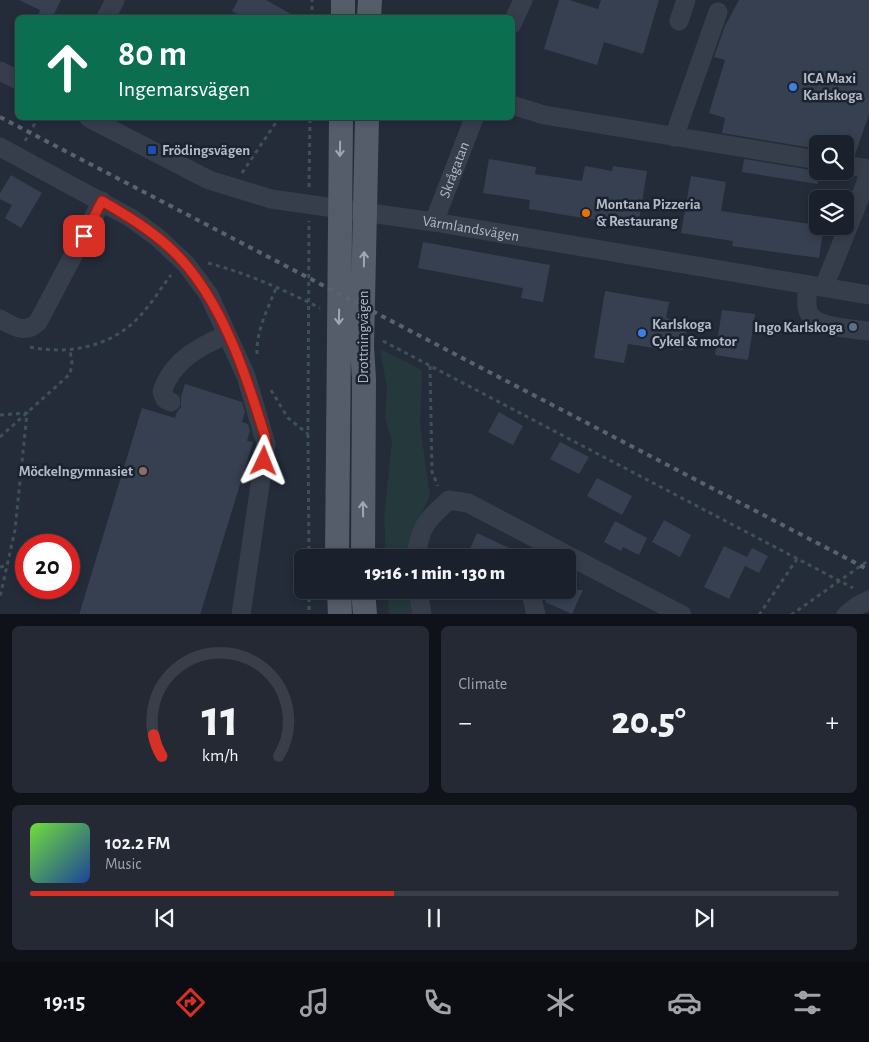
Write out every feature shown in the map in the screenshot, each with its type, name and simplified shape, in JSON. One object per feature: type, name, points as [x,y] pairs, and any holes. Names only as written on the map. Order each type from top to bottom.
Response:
[{"type":"main road","points":[[343,0],[343,15]]},
{"type":"main road","points":[[369,15],[370,0]]},
{"type":"main road","name":"Drottningvägen","points":[[337,549],[341,120]]},
{"type":"main road","name":"Drottningvägen","points":[[364,549],[364,380],[362,347],[367,120]]},
{"type":"main road","points":[[339,599],[340,614]]},
{"type":"main road","points":[[363,599],[364,614]]},
{"type":"street","points":[[108,15],[115,0]]},
{"type":"street","points":[[515,17],[523,0]]},
{"type":"street","points":[[679,21],[686,0]]},
{"type":"street","points":[[674,137],[718,12]]},
{"type":"street","points":[[0,71],[15,78]]},
{"type":"street","points":[[515,106],[544,116],[809,159]]},
{"type":"street","name":"Värmlandsvägen","points":[[93,120],[209,180],[271,199],[434,222],[869,295]]},
{"type":"street","name":"Skrågatan","points":[[434,222],[473,120]]},
{"type":"street","points":[[0,147],[131,218],[157,237],[186,264],[209,295],[246,376],[266,444],[241,614]]},
{"type":"street","points":[[854,166],[869,169]]},
{"type":"street","points":[[869,175],[807,302],[809,314],[814,320],[831,326],[869,331]]},
{"type":"street","points":[[0,319],[20,330],[34,326],[38,322],[102,201]]},
{"type":"street","points":[[171,402],[165,399],[162,392],[169,375],[192,352],[227,335]]},
{"type":"street","points":[[417,549],[419,536],[430,518],[449,500],[468,503],[544,549]]},
{"type":"street","points":[[576,565],[682,614]]},
{"type":"street","points":[[420,599],[422,614]]},
{"type":"street","points":[[532,599],[536,614]]},
{"type":"street","points":[[846,614],[869,600]]},
{"type":"path","points":[[312,0],[312,15]]},
{"type":"path","points":[[17,156],[37,120]]},
{"type":"path","points":[[241,176],[278,120]]},
{"type":"path","points":[[309,188],[310,120]]},
{"type":"path","points":[[309,216],[309,549]]},
{"type":"path","points":[[23,344],[40,349],[70,350],[103,342],[132,324],[140,316],[174,270],[186,264],[204,262],[234,270],[277,286],[267,309],[257,343],[257,360]]},
{"type":"path","points":[[0,437],[70,374],[72,363],[70,350]]},
{"type":"path","points":[[410,354],[854,589]]},
{"type":"path","points":[[430,365],[432,472],[438,486],[449,500]]},
{"type":"path","points":[[267,383],[288,418],[308,434]]},
{"type":"path","points":[[0,415],[27,413]]},
{"type":"path","points":[[0,597],[15,530],[27,413]]},
{"type":"path","points":[[760,614],[796,559]]},
{"type":"path","points":[[791,614],[869,560]]},
{"type":"path","points":[[0,567],[8,565]]},
{"type":"path","points":[[309,599],[309,614]]},
{"type":"shaded area","points":[[380,349],[422,371],[420,426],[430,496],[417,523],[411,549],[386,549],[384,519],[392,441],[385,418],[387,388]]},
{"type":"shaded area","points":[[388,599],[412,599],[414,614],[389,614]]},
{"type":"building","points":[[19,0],[61,0],[54,15],[38,15],[40,10]]},
{"type":"building","points":[[238,0],[266,0],[293,15],[239,15],[232,11]]},
{"type":"building","points":[[559,0],[569,0],[598,9],[601,0],[659,0],[643,54],[604,42],[597,65],[544,49]]},
{"type":"building","name":"ICA Maxi Karlskoga","points":[[739,0],[869,0],[869,114],[855,155],[854,135],[809,135],[809,148],[722,133],[725,118],[709,113],[725,60],[714,57],[725,26]]},
{"type":"building","points":[[489,159],[536,167],[535,174],[582,181],[585,166],[612,171],[613,166],[647,171],[638,227],[529,209],[530,200],[483,193]]},
{"type":"building","points":[[744,159],[809,170],[809,180],[818,180],[818,184],[742,172]]},
{"type":"building","points":[[11,175],[42,193],[21,228],[5,218],[12,205],[0,199],[0,193]]},
{"type":"building","points":[[691,176],[726,182],[721,211],[809,224],[809,235],[823,235],[819,258],[732,246],[733,241],[681,233]]},
{"type":"building","points":[[423,242],[550,265],[543,302],[521,298],[523,288],[418,268]]},
{"type":"building","name":"Karlskoga Cykel & motor","points":[[605,291],[669,302],[666,318],[688,322],[683,350],[662,346],[661,349],[628,344],[624,363],[594,358]]},
{"type":"building","points":[[722,310],[755,314],[748,360],[715,355]]},
{"type":"building","points":[[185,384],[242,402],[245,412],[242,422],[248,424],[250,430],[247,441],[253,442],[200,614],[79,614],[142,408],[175,418],[181,407],[181,397]]},
{"type":"building","points":[[499,412],[523,426],[513,445],[488,432]]},
{"type":"building","points":[[560,442],[589,457],[579,474],[550,459]]},
{"type":"building","points":[[597,478],[632,496],[622,515],[587,496]]},
{"type":"building","points":[[664,520],[691,535],[680,557],[652,542]]},
{"type":"building","points":[[615,521],[647,538],[639,555],[623,547],[621,551],[604,542]]},
{"type":"building","points":[[477,533],[511,549],[470,549]]},
{"type":"building","points":[[724,546],[747,557],[752,548],[768,556],[759,573],[745,566],[729,599],[704,587]]},
{"type":"building","points":[[576,590],[583,590],[572,614],[545,602],[546,599],[576,599]]},
{"type":"railway","points":[[0,117],[869,570]]},
{"type":"place","name":"ICA Maxi Karlskoga","points":[[793,87]]},
{"type":"place","name":"Frödingsvägen","points":[[152,150]]},
{"type":"place","name":"Montana Pizzeria & Restaurang","points":[[586,213]]},
{"type":"place","name":"Ingo Karlskoga","points":[[853,327]]},
{"type":"place","name":"Karlskoga Cykel & motor","points":[[642,333]]},
{"type":"place","name":"Möckelngymnasiet","points":[[143,471]]},
{"type":"route","points":[[84,236],[102,201],[131,218],[157,237],[186,264],[209,295],[246,376],[265,436],[264,461]]}]
